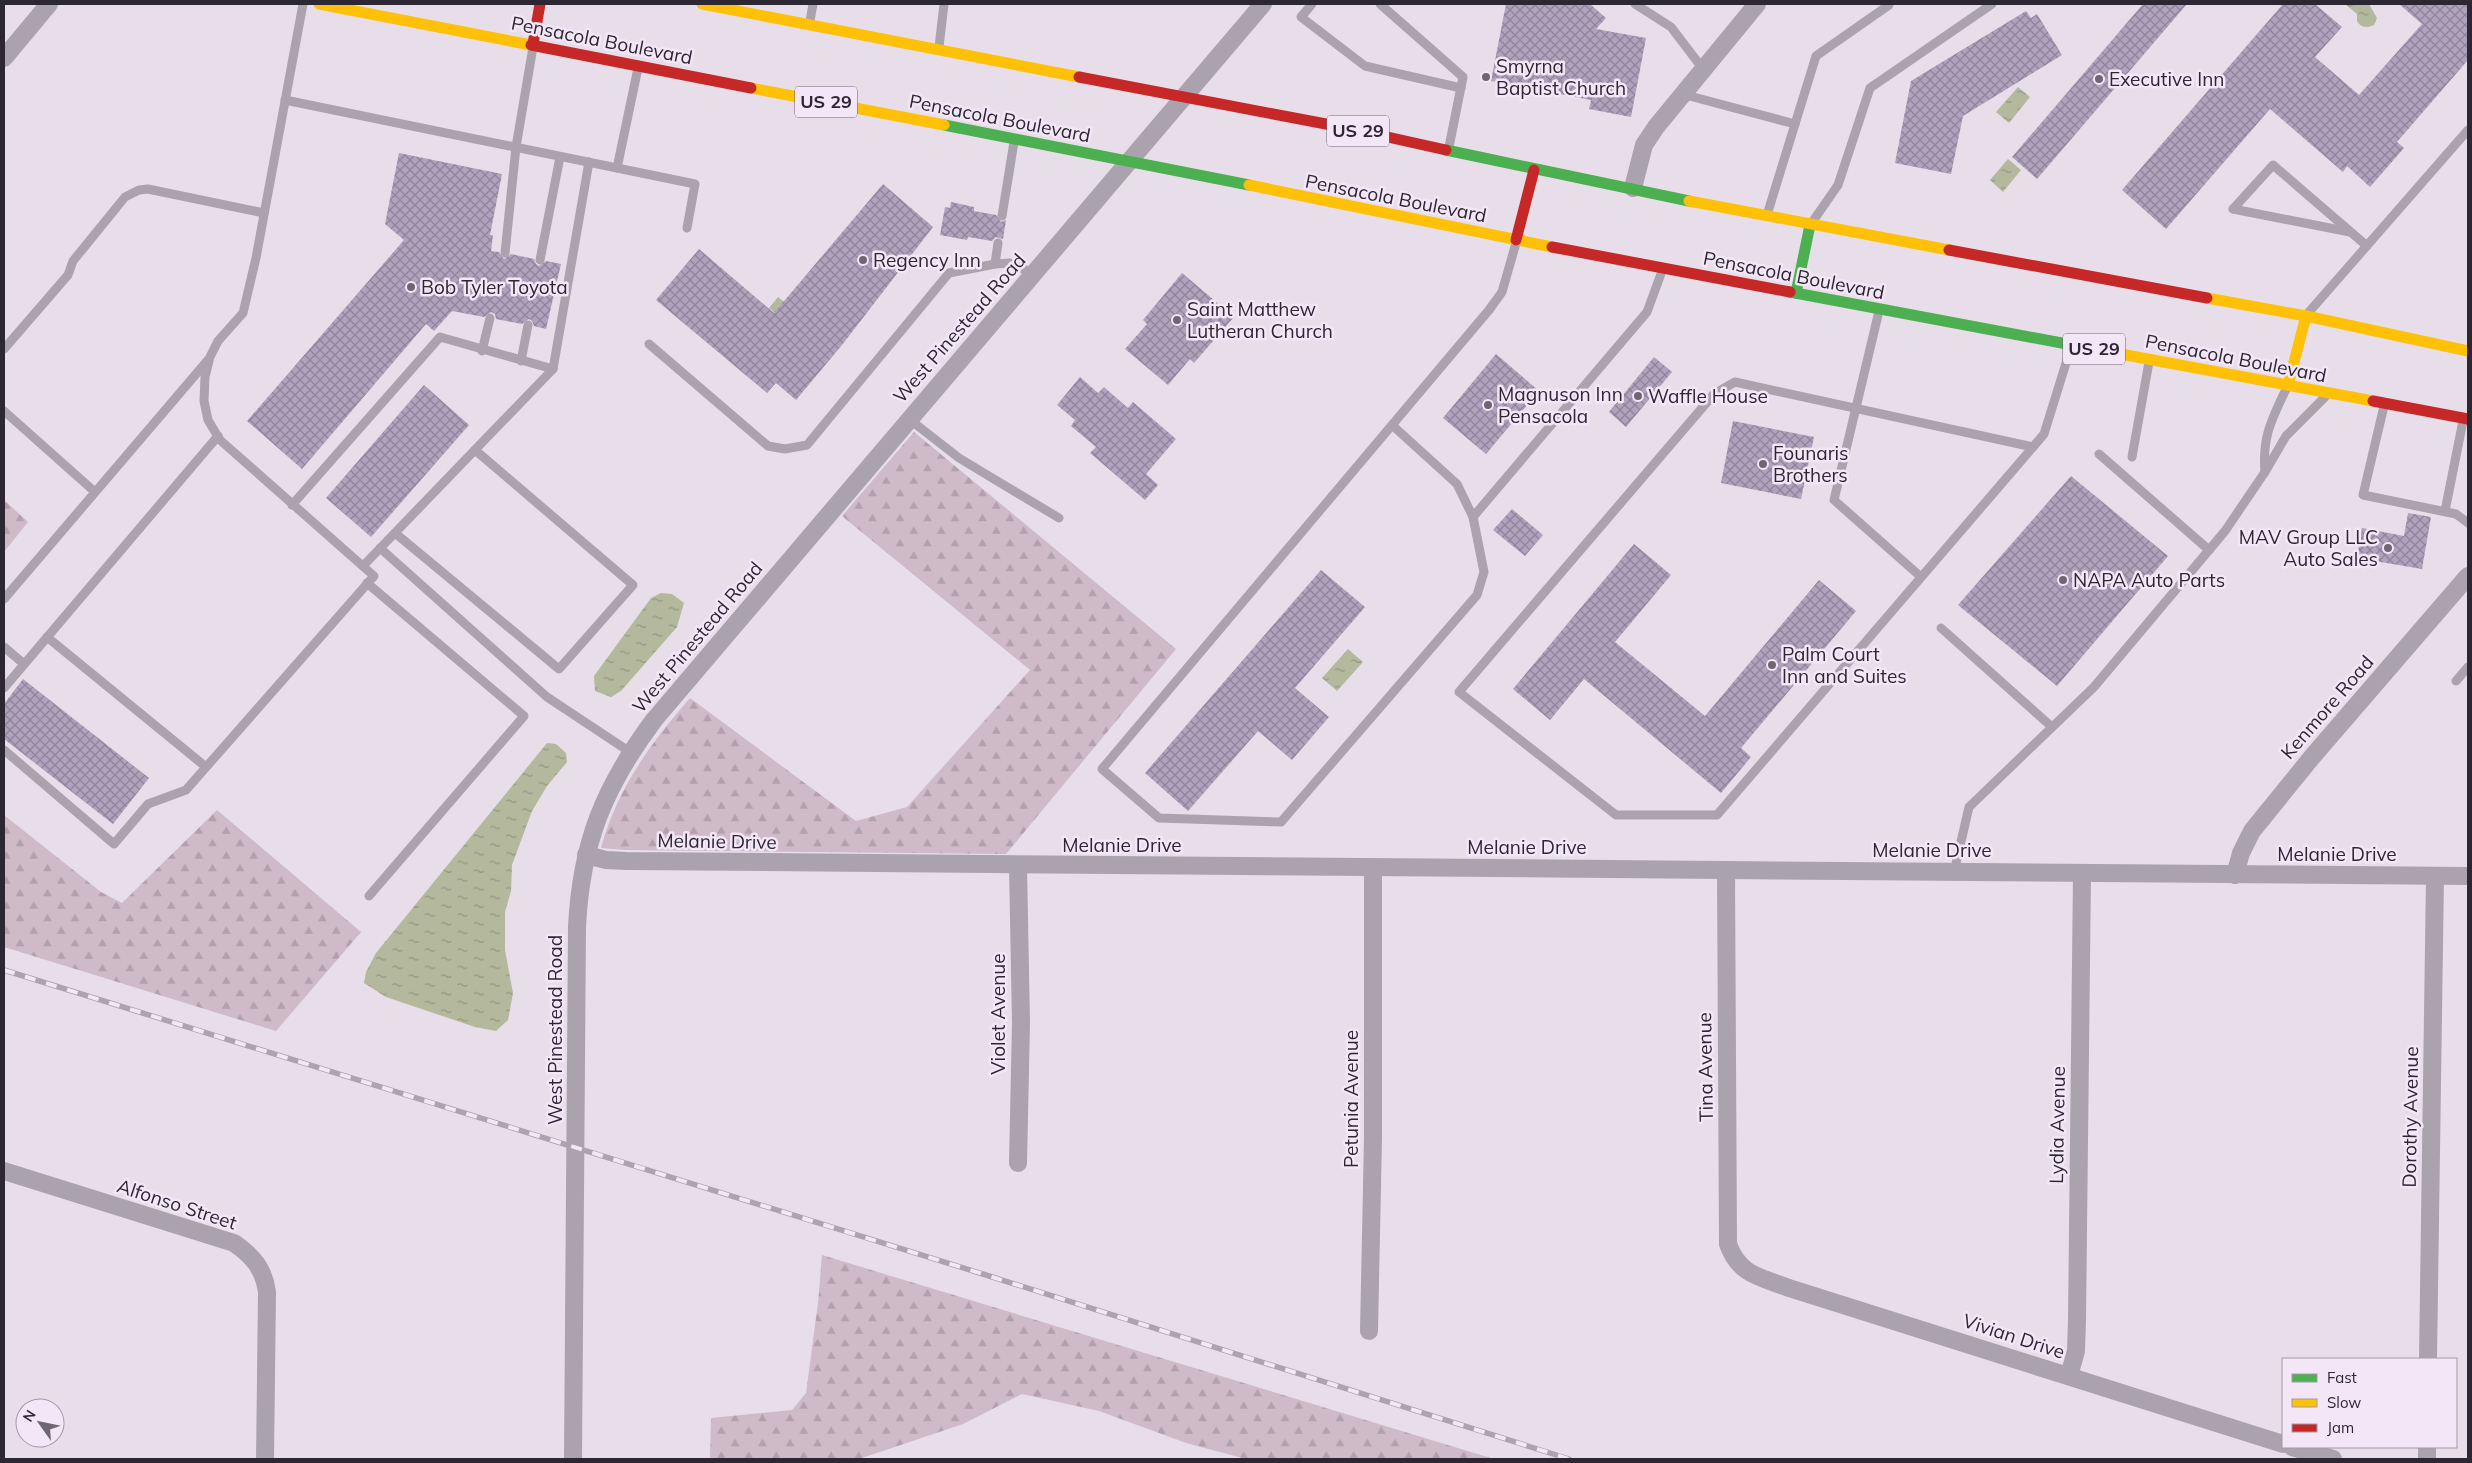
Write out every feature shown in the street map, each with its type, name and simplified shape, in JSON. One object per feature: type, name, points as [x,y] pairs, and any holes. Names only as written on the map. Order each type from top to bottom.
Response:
[{"type":"main road","name":"Pensacola Boulevard","points":[[319,4],[1014,138],[1516,240],[2466,419]]},
{"type":"main road","points":[[533,44],[540,4]]},
{"type":"main road","name":"US 29","points":[[702,4],[738,7],[810,24],[939,50],[1181,98],[1347,128],[1534,170],[1633,188],[1810,225],[2306,316],[2468,351]]},
{"type":"main road","points":[[1516,240],[1534,170]]},
{"type":"main road","points":[[1796,293],[1810,225]]},
{"type":"main road","points":[[2288,385],[2306,316]]},
{"type":"street","points":[[4,58],[49,4]]},
{"type":"street","name":"West Pinestead Road","points":[[573,1459],[577,927],[580,883],[586,856],[605,798],[630,752],[667,705],[1130,161],[1181,98],[1263,4]]},
{"type":"street","points":[[1633,188],[1644,145],[1682,94],[1757,4]]},
{"type":"street","name":"Kenmore Road","points":[[2236,875],[2241,853],[2252,831],[2312,757],[2468,576]]},
{"type":"street","name":"Melanie Drive","points":[[586,856],[626,861],[1018,866],[2468,876]]},
{"type":"street","name":"Violet Avenue","points":[[1018,866],[1021,1023],[1018,1163]]},
{"type":"street","name":"Petunia Avenue","points":[[1369,1331],[1373,1138],[1373,868]]},
{"type":"street","name":"Tina Avenue","points":[[1726,870],[1728,1244],[1735,1262]]},
{"type":"street","name":"Lydia Avenue","points":[[2069,1376],[2076,1352],[2077,1320],[2082,874]]},
{"type":"street","name":"Dorothy Avenue","points":[[2428,1358],[2435,876]]},
{"type":"street","name":"Alfonso Street","points":[[4,1171],[234,1243],[250,1254],[260,1267],[267,1292],[265,1459]]},
{"type":"street","name":"Vivian Drive","points":[[1735,1262],[1744,1271],[1789,1288],[2282,1444]]},
{"type":"street","points":[[2295,1448],[2333,1459]]},
{"type":"lane","points":[[4,750],[114,844],[148,804],[186,790],[374,576],[243,462],[218,436],[208,420],[204,401],[205,377],[210,357],[218,341],[243,313],[264,213],[303,4]]},
{"type":"lane","points":[[810,24],[812,4]]},
{"type":"lane","points":[[939,50],[944,4]]},
{"type":"lane","points":[[1312,4],[1301,16],[1365,66],[1461,88]]},
{"type":"lane","points":[[1380,4],[1463,77],[1448,151]]},
{"type":"lane","points":[[1635,4],[1670,28],[1703,69]]},
{"type":"lane","points":[[1766,215],[1816,56],[1889,5],[1887,4]]},
{"type":"lane","points":[[1810,225],[1838,185],[1870,88],[1992,4]]},
{"type":"lane","points":[[505,253],[516,147],[533,44]]},
{"type":"lane","points":[[617,168],[638,65]]},
{"type":"lane","points":[[1682,94],[1795,124]]},
{"type":"lane","points":[[285,100],[695,184],[687,228]]},
{"type":"lane","points":[[2306,316],[2468,130]]},
{"type":"lane","points":[[1002,216],[1014,138]]},
{"type":"lane","points":[[540,260],[560,157]]},
{"type":"lane","points":[[363,566],[553,369],[589,162]]},
{"type":"lane","points":[[2352,233],[2232,209],[2273,165],[2352,233],[2367,246]]},
{"type":"lane","points":[[4,349],[68,275],[73,261],[125,197],[139,190],[148,189],[264,213]]},
{"type":"lane","points":[[1392,425],[1457,484],[1473,517],[1484,572],[1477,595],[1281,822],[1159,818],[1102,769],[1392,425],[1489,310],[1502,292],[1516,240]]},
{"type":"lane","points":[[995,264],[998,242]]},
{"type":"lane","points":[[649,344],[768,446],[785,448],[807,445],[950,273],[1010,263],[1034,274]]},
{"type":"lane","points":[[1473,517],[1647,312],[1664,268]]},
{"type":"lane","points":[[1879,308],[1854,408],[1834,500],[1921,577]]},
{"type":"lane","points":[[482,351],[490,318]]},
{"type":"lane","points":[[521,361],[528,325]]},
{"type":"lane","points":[[292,505],[440,337],[482,351],[553,369]]},
{"type":"lane","points":[[2033,447],[1735,382],[1714,394],[1459,692],[1616,815],[1717,815],[1921,577],[2033,447],[2044,434],[2071,344]]},
{"type":"lane","points":[[4,599],[210,357]]},
{"type":"lane","points":[[2132,456],[2149,359]]},
{"type":"lane","points":[[2265,472],[2264,456],[2267,429],[2288,385]]},
{"type":"lane","points":[[1954,872],[1969,806],[2094,687],[2209,550],[2265,472],[2286,436],[2329,393]]},
{"type":"lane","points":[[2385,404],[2363,495],[2456,514],[2468,523]]},
{"type":"lane","points":[[4,411],[95,492]]},
{"type":"lane","points":[[909,419],[959,458],[1059,518]]},
{"type":"lane","points":[[2445,512],[2466,419]]},
{"type":"lane","points":[[4,688],[218,436]]},
{"type":"lane","points":[[395,533],[559,669],[633,584],[475,450]]},
{"type":"lane","points":[[2099,454],[2209,550]]},
{"type":"lane","points":[[380,548],[547,697],[630,752]]},
{"type":"lane","points":[[367,583],[524,716],[369,896]]},
{"type":"lane","points":[[1941,628],[2052,727]]},
{"type":"lane","points":[[47,637],[206,767]]},
{"type":"lane","points":[[4,647],[24,664]]},
{"type":"lane","points":[[2456,681],[2468,667]]},
{"type":"green space","points":[[914,432],[1176,649],[1006,854],[625,850],[601,848],[616,806],[636,768],[661,733],[690,698],[856,821],[907,807],[1030,670],[842,516]]},
{"type":"green space","points":[[4,500],[28,522],[4,552]]},
{"type":"green space","points":[[217,810],[361,932],[276,1031],[4,947],[4,815],[101,892],[122,903]]},
{"type":"green space","points":[[822,1255],[1494,1459],[1246,1459],[1186,1443],[1099,1411],[1022,1394],[963,1424],[859,1459],[710,1459],[711,1418],[792,1410],[806,1393],[818,1303]]},
{"type":"water","points":[[2345,4],[2369,4],[2377,18],[2374,25],[2367,27],[2360,25],[2357,21],[2357,14]]},
{"type":"water","points":[[2018,87],[2030,97],[2009,123],[1996,112]]},
{"type":"water","points":[[2008,159],[2021,170],[2003,192],[1990,180]]},
{"type":"water","points":[[778,297],[800,315],[791,326],[769,308]]},
{"type":"water","points":[[661,593],[672,594],[684,603],[677,627],[621,691],[611,697],[595,691],[594,676],[651,598]]},
{"type":"water","points":[[1348,649],[1363,662],[1337,691],[1322,678]]},
{"type":"water","points":[[547,743],[556,744],[566,753],[567,762],[547,786],[532,811],[512,865],[511,891],[505,912],[505,950],[513,993],[508,1020],[496,1031],[475,1027],[386,997],[364,983],[366,972],[376,953]]},
{"type":"building","points":[[1506,4],[1590,4],[1606,18],[1596,29],[1646,38],[1631,117],[1589,109],[1591,100],[1491,81]]},
{"type":"building","points":[[2143,4],[2187,4],[2037,179],[2012,157]]},
{"type":"building","points":[[2283,4],[2315,4],[2342,27],[2315,57],[2359,95],[2422,24],[2399,4],[2468,4],[2468,60],[2397,142],[2404,148],[2370,187],[2347,166],[2343,172],[2270,109],[2166,229],[2122,190]]},
{"type":"building","points":[[2026,11],[2031,18],[2037,14],[2062,55],[1963,116],[1951,174],[1895,163],[1911,81]]},
{"type":"building","name":"Bob Tyler Toyota","points":[[399,153],[502,174],[490,235],[493,235],[491,251],[499,252],[504,259],[511,254],[534,259],[539,266],[546,261],[561,264],[546,329],[534,326],[529,319],[522,324],[496,319],[495,314],[491,312],[484,317],[452,311],[434,331],[426,324],[302,469],[247,421],[404,240],[385,224]]},
{"type":"building","points":[[883,184],[933,227],[842,345],[796,400],[776,383],[767,393],[656,300],[699,249],[774,313]]},
{"type":"building","points":[[951,202],[974,207],[974,211],[996,215],[1001,222],[1006,220],[1003,239],[996,237],[992,241],[968,237],[967,240],[940,235],[945,207],[950,208]]},
{"type":"building","points":[[1182,273],[1234,317],[1194,363],[1190,359],[1168,385],[1125,349],[1147,324],[1143,320]]},
{"type":"building","points":[[1496,354],[1539,391],[1486,454],[1443,418]]},
{"type":"building","points":[[1654,357],[1672,372],[1626,427],[1609,412]]},
{"type":"building","points":[[1080,377],[1098,393],[1104,387],[1128,408],[1133,402],[1176,439],[1146,474],[1158,485],[1145,500],[1090,453],[1096,447],[1071,426],[1075,420],[1057,405]]},
{"type":"building","points":[[424,385],[469,425],[371,537],[326,498]]},
{"type":"building","points":[[1733,421],[1814,437],[1801,499],[1721,483]]},
{"type":"building","name":"NAPA Auto Parts","points":[[2071,476],[2168,556],[2057,686],[1958,605]]},
{"type":"building","points":[[1512,509],[1543,535],[1525,556],[1493,530]]},
{"type":"building","points":[[2408,513],[2431,517],[2422,569],[2357,558],[2362,528],[2404,536]]},
{"type":"building","points":[[1634,544],[1671,575],[1615,642],[1705,716],[1819,580],[1856,611],[1741,748],[1751,757],[1721,793],[1584,679],[1550,720],[1513,689]]},
{"type":"building","points":[[1321,570],[1365,607],[1295,688],[1329,717],[1292,760],[1258,731],[1188,811],[1145,773]]},
{"type":"building","points":[[23,679],[149,778],[113,824],[4,739],[4,704]]},
{"type":"railway","points":[[4,970],[986,1275],[1569,1459]]},
{"type":"traffic: fast","points":[[944,125],[1249,185]]},
{"type":"traffic: fast","points":[[1446,150],[1689,201]]},
{"type":"traffic: fast","points":[[1796,293],[1810,225]]},
{"type":"traffic: fast","points":[[1790,292],[2083,347]]},
{"type":"traffic: slow","points":[[319,4],[531,45]]},
{"type":"traffic: slow","points":[[702,4],[1079,77]]},
{"type":"traffic: slow","points":[[751,88],[944,125]]},
{"type":"traffic: slow","points":[[1249,185],[1552,247]]},
{"type":"traffic: slow","points":[[1689,201],[1949,250]]},
{"type":"traffic: slow","points":[[2207,298],[2306,316],[2468,351]]},
{"type":"traffic: slow","points":[[2288,385],[2306,316]]},
{"type":"traffic: slow","points":[[2083,347],[2373,401]]},
{"type":"traffic: jam","points":[[533,44],[540,4]]},
{"type":"traffic: jam","points":[[531,45],[751,88]]},
{"type":"traffic: jam","points":[[1079,77],[1347,128],[1446,150]]},
{"type":"traffic: jam","points":[[1516,240],[1534,170]]},
{"type":"traffic: jam","points":[[1552,247],[1790,292]]},
{"type":"traffic: jam","points":[[1949,250],[2207,298]]},
{"type":"traffic: jam","points":[[2373,401],[2468,419]]},
{"type":"place","name":"Smyrna Baptist Church","points":[[1486,77]]},
{"type":"place","name":"Executive Inn","points":[[2099,79]]},
{"type":"place","name":"Regency Inn","points":[[863,260]]},
{"type":"place","name":"Bob Tyler Toyota","points":[[411,287]]},
{"type":"place","name":"Saint Matthew Lutheran Church","points":[[1177,320]]},
{"type":"place","name":"Waffle House","points":[[1638,396]]},
{"type":"place","name":"Magnuson Inn Pensacola","points":[[1488,405]]},
{"type":"place","name":"Founaris Brothers","points":[[1763,464]]},
{"type":"place","name":"MAV Group LLC Auto Sales","points":[[2388,548]]},
{"type":"place","name":"NAPA Auto Parts","points":[[2063,580]]},
{"type":"place","name":"Palm Court Inn and Suites","points":[[1772,665]]}]
